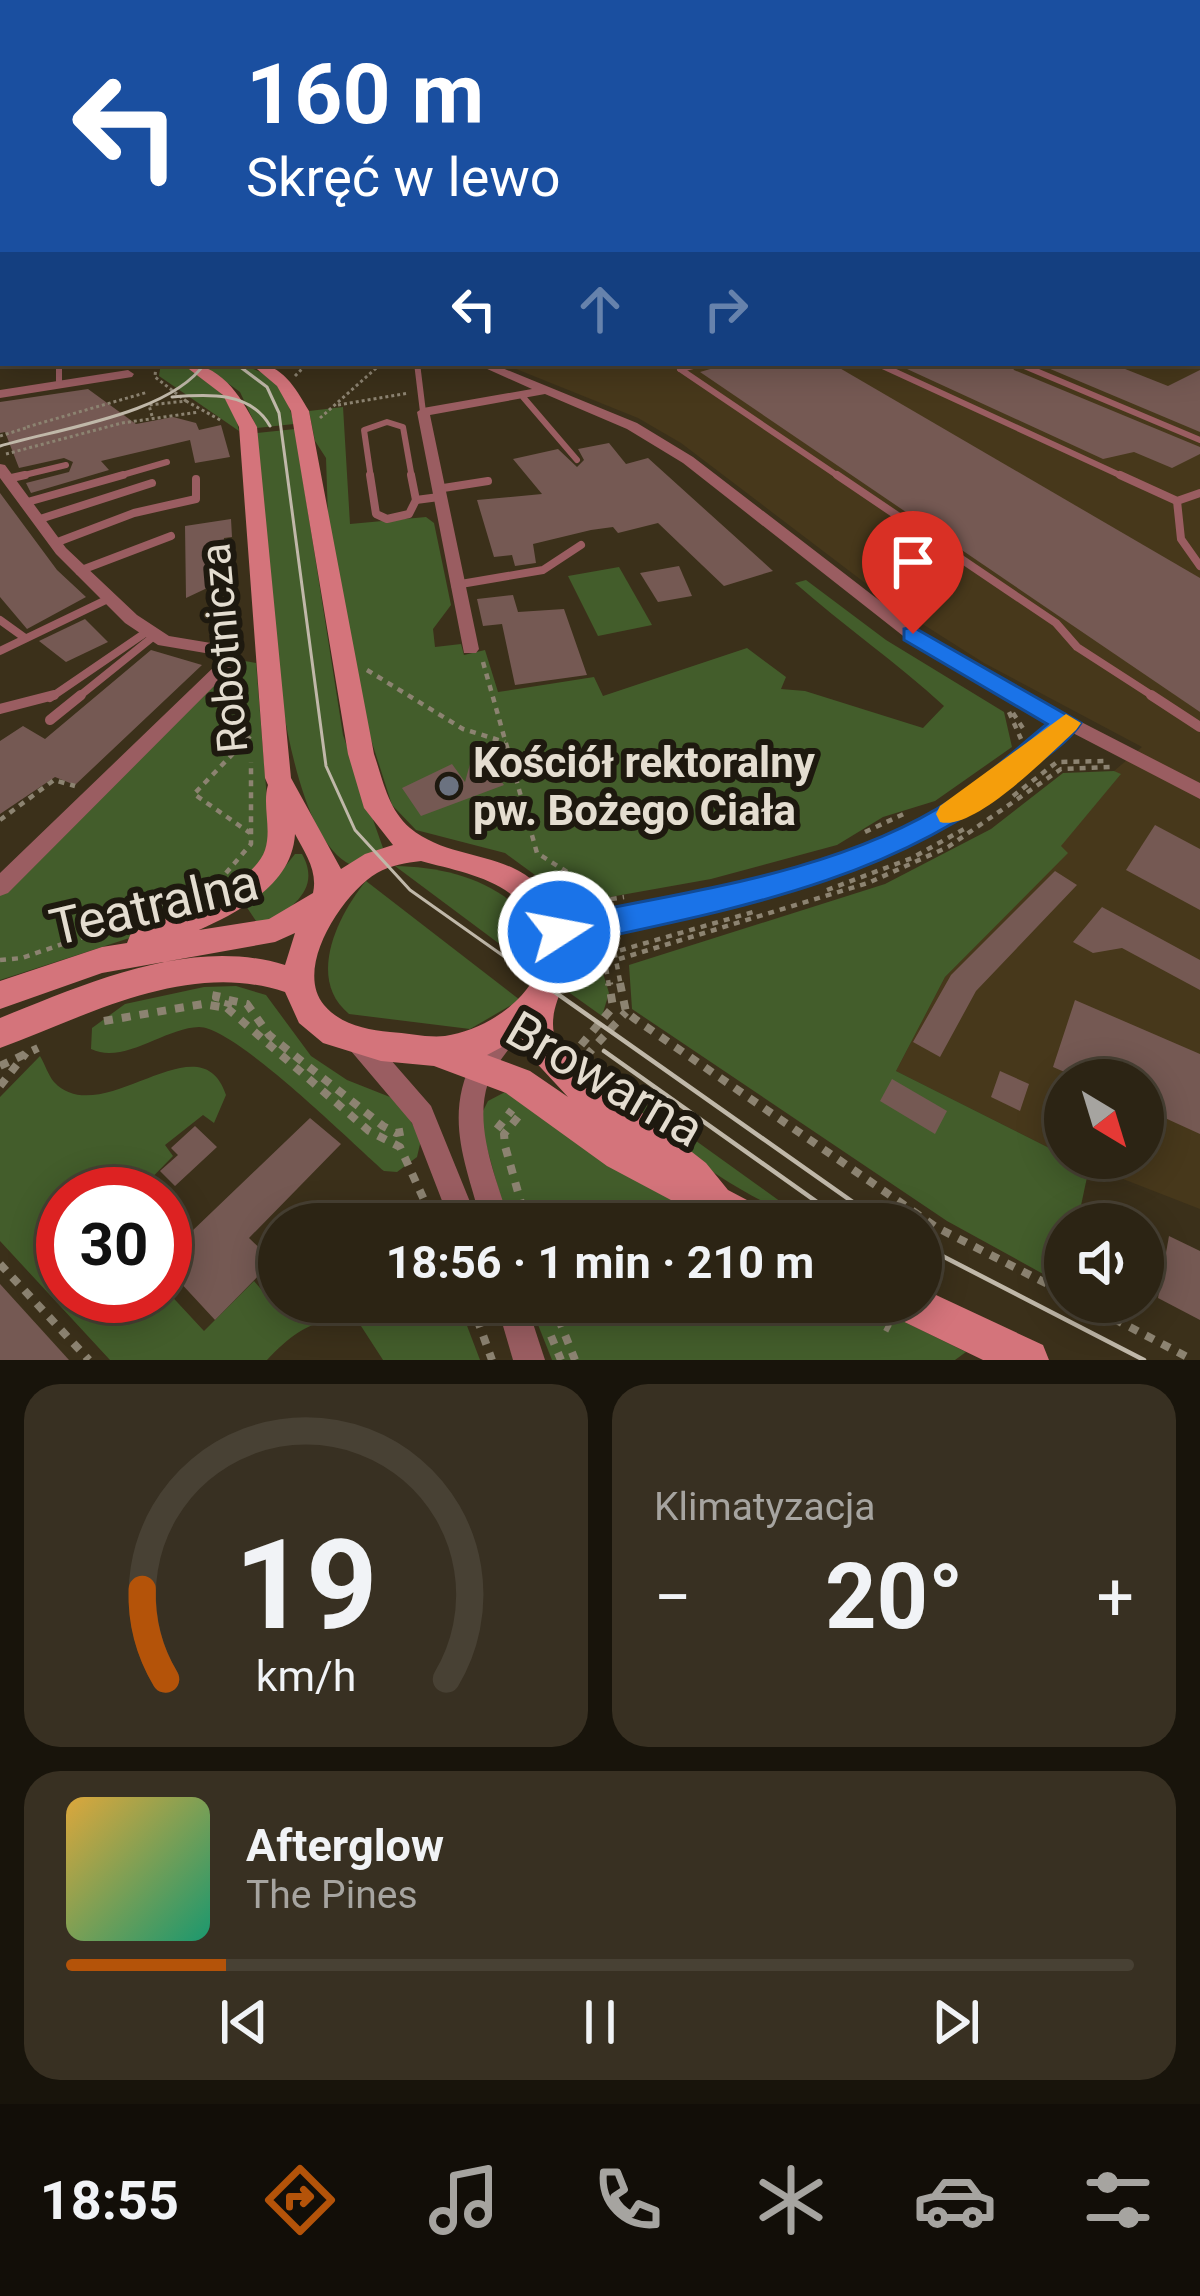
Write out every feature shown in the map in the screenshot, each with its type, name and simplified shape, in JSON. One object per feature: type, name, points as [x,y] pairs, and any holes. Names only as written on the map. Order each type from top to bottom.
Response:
[{"type":"main road","name":"Robotnicza","points":[[194,366],[221,383],[239,404],[248,432],[278,778],[325,863],[330,880],[326,899]]},
{"type":"main road","points":[[262,366],[284,383],[300,411],[354,726],[378,808],[397,833],[421,850]]},
{"type":"main road","points":[[101,960],[216,906],[264,875],[280,850],[278,778]]},
{"type":"main road","points":[[421,850],[467,857],[508,873],[539,898],[559,932],[557,964],[524,1018],[442,1054],[357,1040],[319,1022],[302,984],[302,958],[326,899],[364,867],[421,850]]},
{"type":"main road","name":"Teatralna","points":[[0,995],[101,960],[257,935],[290,923],[326,899]]},
{"type":"main road","name":"Teatralna","points":[[13,1043],[99,997],[193,974],[272,972],[302,984]]},
{"type":"main road","name":"Browarna","points":[[524,1018],[560,1065],[690,1170],[713,1199]]},
{"type":"main road","name":"Browarna","points":[[442,1054],[482,1066],[533,1102],[677,1187],[720,1203]]},
{"type":"main road","points":[[942,1319],[1028,1360]]},
{"type":"street","points":[[487,366],[669,447],[878,611],[1066,723],[1200,792]]},
{"type":"street","points":[[0,394],[128,374]]},
{"type":"street","points":[[475,649],[455,585],[423,412],[544,390]]},
{"type":"street","points":[[0,887],[227,664],[217,649],[151,633],[108,599],[55,543],[3,474]]},
{"type":"street","points":[[559,932],[602,912],[797,880],[899,842],[964,807],[1035,738],[1066,723]]},
{"type":"street","points":[[490,1203],[466,1111],[482,1066],[524,1018]]},
{"type":"street","points":[[357,1040],[414,1101],[457,1203]]},
{"type":"street","points":[[516,1323],[529,1360]]},
{"type":"lane","points":[[58,383],[59,366]]},
{"type":"lane","points":[[417,366],[423,412]]},
{"type":"lane","points":[[693,366],[680,369],[1056,623],[1076,647],[1200,728]]},
{"type":"lane","points":[[884,366],[1177,501],[1200,494]]},
{"type":"lane","points":[[1024,366],[1200,440]]},
{"type":"lane","points":[[523,397],[577,460]]},
{"type":"lane","points":[[416,500],[403,427],[388,422],[364,430],[376,514],[398,518],[409,514],[416,500],[488,481]]},
{"type":"lane","points":[[24,502],[167,462]]},
{"type":"lane","points":[[3,474],[65,465]]},
{"type":"lane","points":[[55,543],[134,513],[196,499],[196,479]]},
{"type":"lane","points":[[38,520],[152,484]]},
{"type":"lane","points":[[1177,501],[1181,539],[1200,566]]},
{"type":"lane","points":[[79,571],[171,536]]},
{"type":"lane","points":[[455,585],[543,570],[581,544]]},
{"type":"lane","points":[[0,650],[108,599]]},
{"type":"lane","points":[[0,620],[25,638]]},
{"type":"lane","points":[[0,709],[50,698],[151,633]]},
{"type":"lane","points":[[50,720],[151,633]]},
{"type":"path","points":[[156,366],[154,377],[200,412],[226,422],[232,434],[248,432]]},
{"type":"path","points":[[293,378],[305,366]]},
{"type":"path","points":[[315,422],[379,366]]},
{"type":"path","points":[[0,436],[166,386]]},
{"type":"path","points":[[334,406],[421,392]]},
{"type":"path","points":[[153,418],[149,405],[186,401]]},
{"type":"path","points":[[0,456],[153,418],[200,412]]},
{"type":"path","points":[[27,427],[38,426]]},
{"type":"path","points":[[46,435],[51,442]]},
{"type":"path","points":[[475,649],[537,853],[564,867],[602,912],[618,955],[626,1012],[936,1227],[1044,1282]]},
{"type":"path","points":[[366,669],[464,729],[505,742]]},
{"type":"path","points":[[1008,707],[1035,738],[1015,748]]},
{"type":"path","points":[[250,736],[194,794],[251,834]]},
{"type":"path","points":[[618,955],[840,886],[912,858],[980,820],[1057,762],[1117,762]]},
{"type":"path","points":[[560,1065],[613,1006],[604,955],[618,955],[907,867],[988,823],[1060,769],[1102,766],[1124,772]]},
{"type":"path","points":[[0,820],[54,780],[74,788]]},
{"type":"path","points":[[854,839],[883,821],[923,808]]},
{"type":"path","points":[[602,912],[630,896]]},
{"type":"path","points":[[216,997],[247,1004],[269,1035],[383,1126],[396,1133],[426,1123]]},
{"type":"path","points":[[91,1023],[202,1004]]},
{"type":"path","points":[[227,1008],[370,1132],[400,1147],[425,1203]]},
{"type":"path","points":[[13,1043],[49,1042]]},
{"type":"path","points":[[0,1066],[13,1043]]},
{"type":"path","points":[[0,1086],[13,1043]]},
{"type":"path","points":[[466,1111],[512,1110],[533,1102]]},
{"type":"path","points":[[522,1203],[505,1134],[533,1102]]},
{"type":"path","points":[[0,1264],[89,1360]]},
{"type":"path","points":[[479,1323],[493,1360]]},
{"type":"path","points":[[560,1323],[575,1360]]},
{"type":"path","points":[[1122,1323],[1193,1360]]},
{"type":"shaded area","points":[[508,366],[1200,366],[1200,1209],[1123,1179],[1164,1179],[1164,1059],[1044,1059],[1044,1145],[896,1071],[945,977],[1067,853],[1060,846],[1120,775],[1114,771],[1142,747],[984,663],[902,611],[681,443],[638,418]]},
{"type":"green space","points":[[161,366],[180,366],[201,375],[229,405],[239,431],[159,376]]},
{"type":"green space","points":[[204,366],[240,366],[262,372],[281,391],[294,424],[257,428],[240,392]]},
{"type":"green space","points":[[343,407],[350,524],[426,517],[434,523],[451,605],[433,629],[435,647],[461,644],[464,655],[485,650],[498,692],[594,677],[603,696],[747,648],[786,677],[781,689],[805,691],[923,728],[944,706],[795,583],[806,580],[886,640],[1004,712],[1012,747],[935,801],[883,817],[837,845],[711,879],[582,902],[561,894],[505,853],[416,830],[392,805],[367,727],[328,517],[326,458],[315,441],[309,411]]},
{"type":"green space","points":[[295,429],[343,735],[383,848],[351,865],[324,839],[303,793],[277,667],[257,433]]},
{"type":"green space","points":[[619,567],[652,625],[598,636],[568,576]]},
{"type":"green space","points":[[256,663],[271,849],[255,877],[145,933],[0,980],[0,887],[227,664]]},
{"type":"green space","points":[[1063,773],[1121,774],[1061,846],[1068,853],[945,977],[896,1071],[1044,1145],[1044,1179],[1087,1179],[1082,1203],[1044,1203],[1044,1274],[947,1221],[942,1218],[942,1203],[920,1203],[632,1009],[629,965],[885,884],[991,829]]},
{"type":"green space","points":[[295,854],[302,854],[307,866],[302,895],[269,924],[256,921],[244,903],[272,883]]},
{"type":"green space","points":[[395,866],[458,875],[514,904],[540,938],[537,972]]},
{"type":"green space","points":[[366,881],[520,1000],[470,1029],[349,1014],[336,1000],[328,966],[345,911]]},
{"type":"green space","points":[[596,950],[609,993],[602,1016],[560,986],[574,964]]},
{"type":"green space","points":[[236,986],[266,995],[311,1056],[404,1109],[421,1140],[417,1157],[397,1172],[384,1171],[265,1065],[216,1032],[199,1027],[117,1052],[91,1049],[92,1028],[125,1004],[204,987]]},
{"type":"green space","points":[[40,1056],[54,1082],[74,1094],[97,1094],[195,1067],[213,1074],[226,1095],[214,1123],[203,1115],[165,1145],[173,1156],[162,1167],[36,1167],[36,1280],[0,1241],[0,1097]]},
{"type":"green space","points":[[596,1069],[782,1203],[767,1203],[719,1176],[591,1075]]},
{"type":"green space","points":[[507,1091],[685,1203],[502,1203],[479,1119],[488,1101]]},
{"type":"green space","points":[[254,1281],[258,1323],[321,1323],[287,1340],[267,1360],[110,1360],[76,1323],[192,1323],[192,1318],[204,1331]]},
{"type":"green space","points":[[350,1323],[466,1323],[480,1360],[383,1360],[361,1326]]},
{"type":"green space","points":[[537,1323],[907,1323],[966,1352],[955,1360],[552,1360]]},
{"type":"building","points":[[721,366],[836,366],[1200,578],[1200,712],[700,372]]},
{"type":"building","points":[[901,366],[1012,366],[1200,447],[1200,454],[1172,468],[1134,452],[1103,459]]},
{"type":"building","points":[[1043,366],[1118,366],[1168,386],[1200,370],[1200,432]]},
{"type":"building","points":[[88,389],[136,424],[173,417],[196,423],[199,430],[221,425],[230,457],[195,463],[190,440],[101,461],[109,470],[31,493],[26,483],[69,472],[73,462],[64,458],[19,468],[5,432],[0,433],[0,402]]},
{"type":"building","points":[[609,443],[626,464],[648,458],[773,571],[724,586],[658,523],[618,533],[613,527],[591,530],[533,544],[536,563],[515,566],[512,555],[494,557],[477,500],[542,494],[513,459],[558,449],[577,467],[584,460],[578,449]]},
{"type":"building","points":[[0,493],[57,570],[86,597],[27,629],[0,597]]},
{"type":"building","points":[[231,519],[232,537],[224,538],[220,582],[186,598],[185,526]]},
{"type":"building","points":[[679,566],[692,596],[658,602],[640,573]]},
{"type":"building","points":[[513,595],[518,612],[564,609],[587,675],[515,685],[502,624],[483,626],[477,599]]},
{"type":"building","points":[[85,619],[108,642],[66,662],[39,641]]},
{"type":"building","points":[[151,650],[202,665],[75,785],[55,777],[0,814],[0,741],[23,726],[45,739]]},
{"type":"building","name":"Kościół rektoralny pw. Bożego Ciała","points":[[475,746],[504,785],[421,816],[402,788],[452,764],[465,782]]},
{"type":"building","points":[[1155,825],[1200,849],[1200,910],[1126,870]]},
{"type":"building","points":[[1055,871],[1077,885],[976,991],[940,1057],[913,1042],[951,975]]},
{"type":"building","points":[[1102,907],[1200,960],[1200,990],[1122,948],[1093,953],[1073,942]]},
{"type":"building","points":[[1075,1000],[1200,1054],[1200,1134],[1164,1118],[1164,1059],[1056,1059]]},
{"type":"building","points":[[1000,1071],[1029,1084],[1020,1111],[991,1097]]},
{"type":"building","points":[[892,1079],[947,1111],[935,1134],[880,1101]]},
{"type":"building","points":[[310,1118],[341,1144],[283,1203],[258,1203],[258,1229],[249,1238],[258,1247],[258,1276],[215,1320],[192,1295],[192,1231]]},
{"type":"building","points":[[195,1126],[217,1147],[192,1170],[164,1167],[178,1155],[171,1148]]},
{"type":"building","points":[[1169,1236],[1200,1251],[1200,1320],[1164,1301]]},
{"type":"building","points":[[0,1284],[69,1360],[0,1360]]},
{"type":"tram line","points":[[0,446],[140,407],[189,381],[202,366]]},
{"type":"tram line","points":[[239,366],[267,387],[279,413],[326,766],[355,830],[410,890],[546,986]]},
{"type":"tram line","points":[[172,397],[227,397],[251,406],[270,426]]},
{"type":"tram line","points":[[542,983],[854,1203]]},
{"type":"tram line","points":[[604,1051],[818,1203]]},
{"type":"tram line","points":[[942,1256],[1144,1360]]},
{"type":"slow traffic","points":[[951,814],[1013,771],[1066,723]]},
{"type":"place","name":"Kościół rektoralny pw. Bożego Ciała","points":[[449,786]]},
{"type":"route","points":[[559,932],[797,880],[899,842],[964,807],[1039,750],[1066,723],[913,634]]}]
